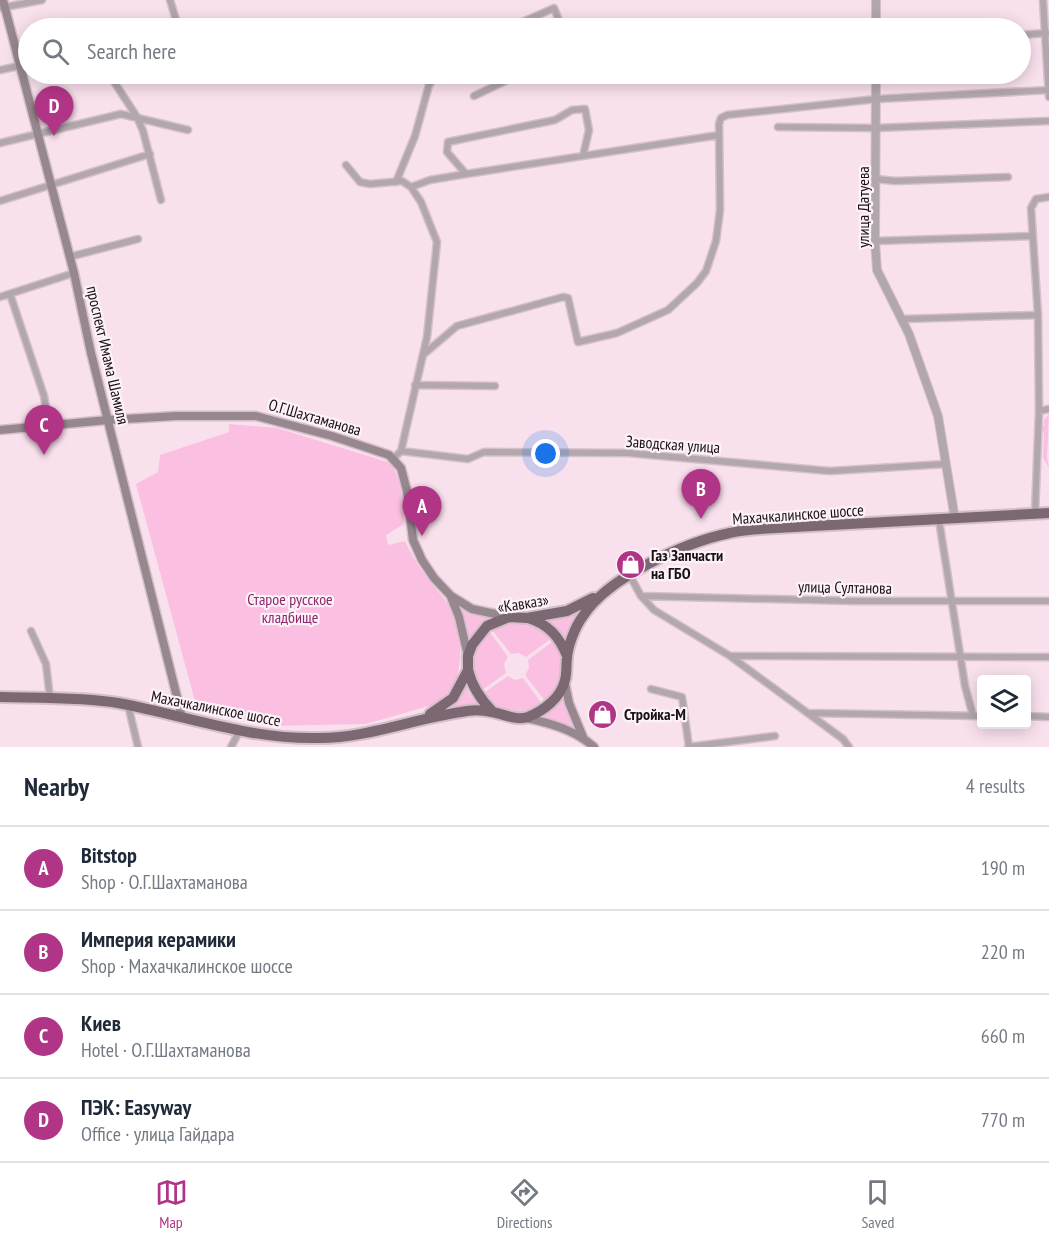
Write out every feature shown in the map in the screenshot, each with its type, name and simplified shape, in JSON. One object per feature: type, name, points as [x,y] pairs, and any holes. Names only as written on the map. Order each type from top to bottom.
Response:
[{"type":"highway","name":"Махачкалинское шоссе","points":[[565,682],[567,656],[582,616],[604,593],[629,574],[676,551],[730,533],[776,528],[1049,513]]},
{"type":"highway","name":"«Кавказ»","points":[[425,717],[453,698],[468,670],[471,645],[478,635],[492,623],[509,617],[527,618],[567,611],[604,593]]},
{"type":"highway","points":[[527,618],[548,627],[557,636],[567,656]]},
{"type":"highway","points":[[468,670],[477,695],[493,712]]},
{"type":"highway","points":[[525,718],[553,702],[565,682]]},
{"type":"highway","name":"Махачкалинское шоссе","points":[[0,697],[116,703],[273,736],[318,739],[355,736],[425,717],[465,711],[493,712],[503,716],[525,718]]},
{"type":"main road","name":"проспект Имама Шамиля","points":[[2,5],[18,62]]},
{"type":"main road","name":"проспект Имама Шамиля","points":[[24,84],[74,273],[91,353],[182,717]]},
{"type":"main road","name":"О.Г.Шахтаманова","points":[[0,430],[176,416],[256,416],[332,436],[389,455],[397,455]]},
{"type":"main road","points":[[397,455],[407,490],[413,540],[434,578],[451,596],[472,609],[509,617]]},
{"type":"main road","points":[[451,596],[459,617],[468,657]]},
{"type":"main road","points":[[565,682],[569,703],[583,737]]},
{"type":"main road","points":[[525,718],[548,723],[583,737],[594,747]]},
{"type":"street","points":[[2,5],[42,0]]},
{"type":"street","points":[[170,0],[175,18]]},
{"type":"street","points":[[551,0],[558,18]]},
{"type":"street","points":[[876,0],[876,18]]},
{"type":"street","points":[[424,354],[457,326],[543,301],[568,297],[578,342],[617,333],[668,310],[706,271],[716,241],[720,210],[719,124],[721,118],[741,112],[877,99],[1049,92],[1047,33],[1042,0]]},
{"type":"street","points":[[532,18],[554,8]]},
{"type":"street","points":[[1031,34],[1047,33]]},
{"type":"street","points":[[0,70],[18,66]]},
{"type":"street","points":[[116,84],[137,117],[150,154],[161,200]]},
{"type":"street","points":[[396,182],[416,136],[430,84]]},
{"type":"street","points":[[474,96],[499,84]]},
{"type":"street","name":"улица Датуева","points":[[876,84],[875,241],[878,270],[903,319],[938,416],[955,519]]},
{"type":"street","points":[[466,174],[447,152],[448,142],[555,120],[572,110],[585,110],[589,130],[583,156]]},
{"type":"street","points":[[0,142],[121,114],[188,130]]},
{"type":"street","points":[[778,127],[876,128],[1049,121]]},
{"type":"street","points":[[411,187],[430,180],[719,135]]},
{"type":"street","points":[[0,201],[150,154]]},
{"type":"street","points":[[346,165],[360,182],[370,184],[402,181],[411,187],[422,202],[437,242],[424,354],[397,455]]},
{"type":"street","points":[[876,180],[1008,177]]},
{"type":"street","points":[[1035,514],[1039,411],[1038,315],[1031,236],[1032,205],[1036,199],[1049,197]]},
{"type":"street","points":[[875,241],[1031,236]]},
{"type":"street","points":[[69,256],[138,239]]},
{"type":"street","points":[[0,297],[74,273]]},
{"type":"street","points":[[10,294],[44,396],[49,426]]},
{"type":"street","points":[[903,319],[1038,315]]},
{"type":"street","points":[[415,385],[495,386]]},
{"type":"street","points":[[1039,411],[1049,409]]},
{"type":"street","name":"Заводская улица","points":[[397,455],[468,459],[484,452],[628,453],[830,471],[946,464]]},
{"type":"street","points":[[939,520],[965,686],[973,716]]},
{"type":"street","points":[[629,574],[641,596],[654,610],[730,656],[843,739],[849,747]]},
{"type":"street","name":"улица Султанова","points":[[641,596],[854,601],[1049,601]]},
{"type":"street","points":[[31,631],[46,664],[50,699]]},
{"type":"street","points":[[730,656],[1049,657]]},
{"type":"street","points":[[651,689],[682,697],[688,747],[775,736]]},
{"type":"street","points":[[128,705],[138,747]]},
{"type":"street","points":[[808,713],[977,716]]},
{"type":"street","points":[[1031,716],[1049,717]]},
{"type":"street","points":[[231,747],[240,730]]},
{"type":"green space","points":[[1049,414],[1047,457],[1049,468],[1043,458],[1044,432],[1041,431],[1041,427],[1044,426],[1044,420]]},
{"type":"green space","name":"Старое русское кладбище","points":[[229,424],[277,428],[391,463],[400,485],[404,524],[386,535],[388,545],[405,541],[413,557],[446,600],[455,618],[458,631],[460,658],[458,671],[454,684],[439,703],[366,724],[267,726],[196,705],[136,484],[158,472],[160,455],[229,432]]},
{"type":"green space","points":[[586,605],[567,647],[557,629],[544,619]]},
{"type":"green space","points":[[463,609],[492,618],[477,629],[469,642],[461,611]]},
{"type":"green space","points":[[515,621],[535,626],[552,638],[526,657],[519,653],[511,654],[492,630]]},
{"type":"green space","points":[[489,631],[508,657],[504,664],[506,673],[481,691],[473,667],[479,645]]},
{"type":"green space","points":[[553,641],[560,657],[561,672],[556,687],[545,701],[525,675],[529,668],[528,660]]},
{"type":"green space","points":[[508,676],[515,680],[523,678],[542,704],[526,710],[510,710],[495,705],[482,694]]},
{"type":"green space","points":[[465,682],[469,694],[481,708],[442,711]]},
{"type":"green space","points":[[564,692],[574,729],[558,722],[536,718],[552,708]]},
{"type":"place","name":"ПЭК: Easyway","points":[[54,136]]},
{"type":"place","name":"Киев","points":[[44,455]]},
{"type":"place","name":"Империя керамики","points":[[701,519]]},
{"type":"place","name":"Bitstop","points":[[422,536]]},
{"type":"place","name":"Газ Запчасти на ГБО","points":[[630,564]]},
{"type":"place","name":"Стройка-М","points":[[603,714]]}]
